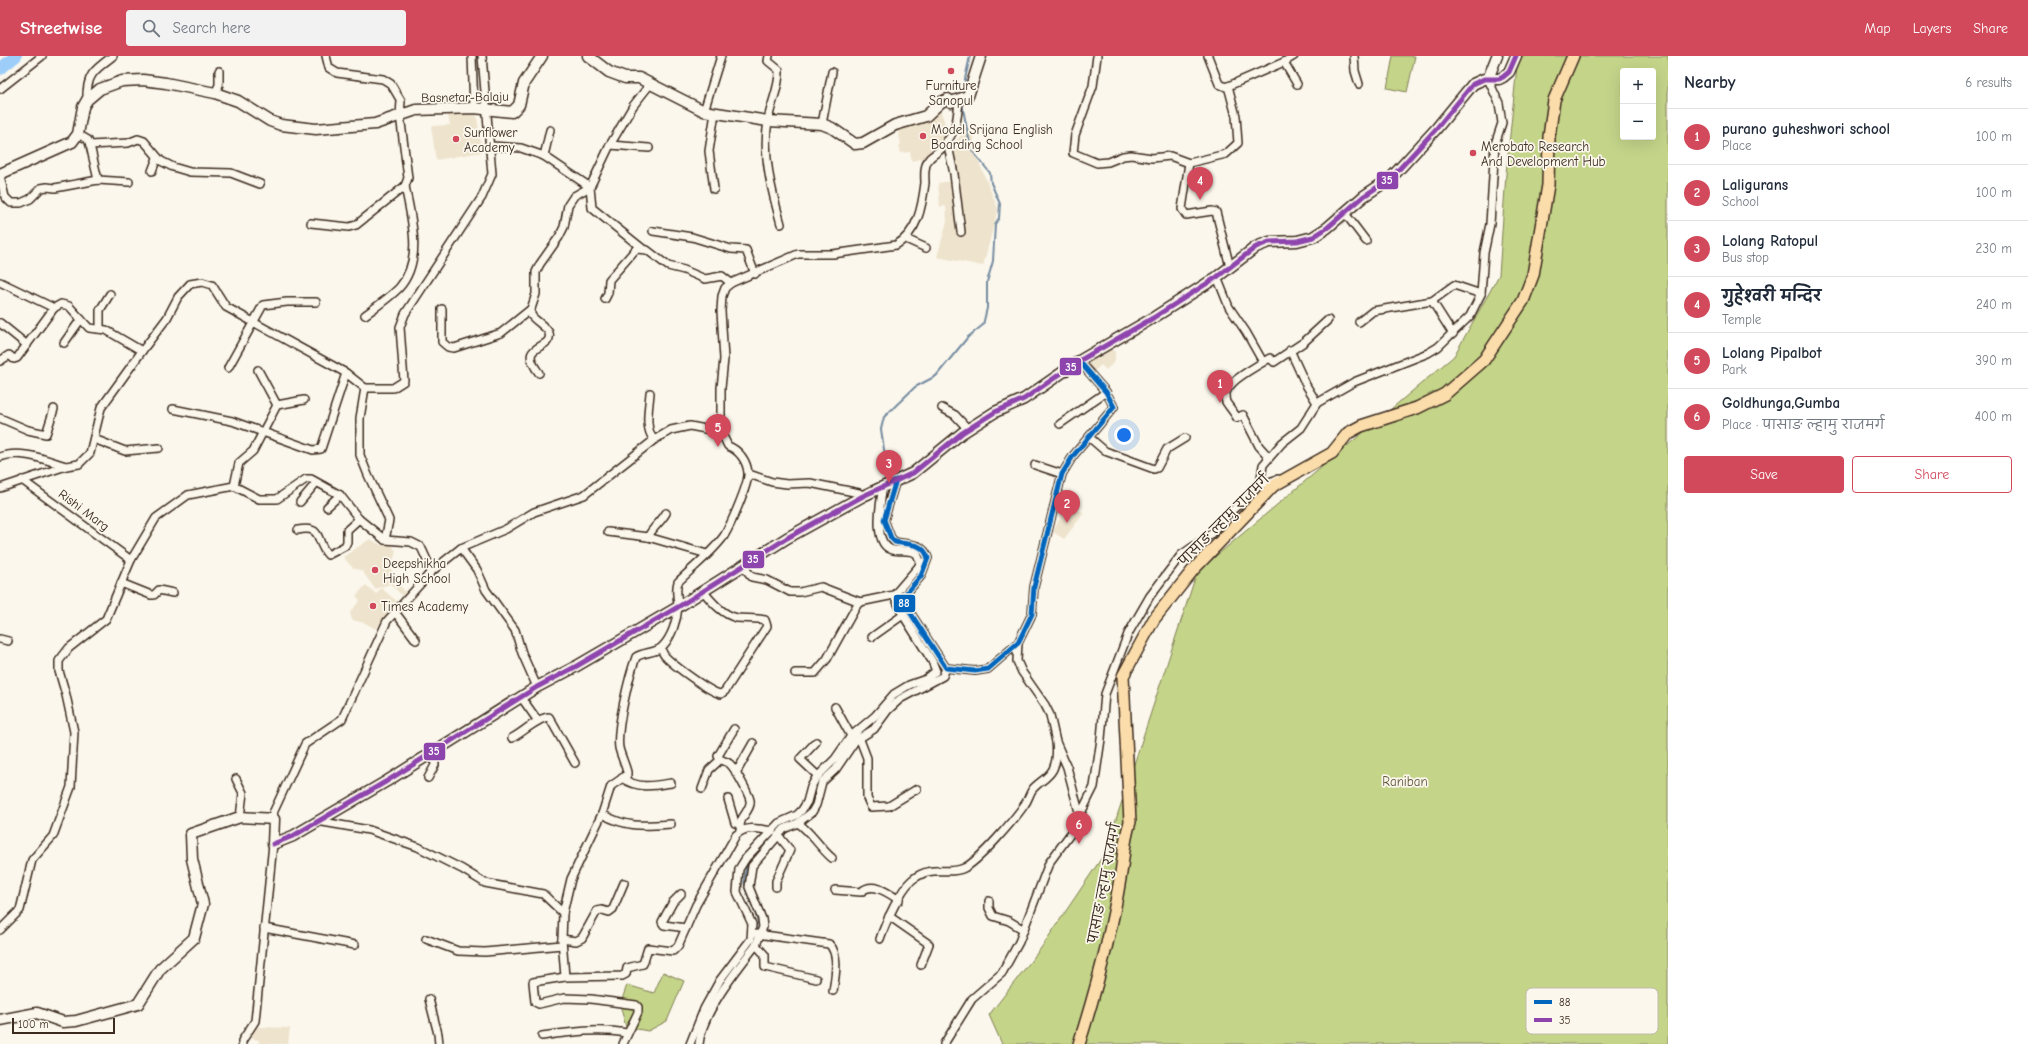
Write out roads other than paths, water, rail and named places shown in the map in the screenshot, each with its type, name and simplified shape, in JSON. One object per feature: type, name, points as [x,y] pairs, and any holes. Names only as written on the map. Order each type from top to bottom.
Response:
[{"type":"main road","name":"पासाङ ल्हामु राजमर्ग","points":[[1079,1044],[1096,988],[1120,878],[1124,840],[1130,822],[1123,676],[1154,619],[1193,570],[1273,486],[1332,453],[1348,433],[1361,426],[1418,408],[1445,394],[1484,360],[1508,326],[1527,294],[1533,275],[1548,185],[1548,137],[1554,100],[1573,56]]},
{"type":"street","points":[[0,89],[42,56]]},
{"type":"street","points":[[113,56],[90,76],[87,86],[87,100],[83,107],[78,134],[68,145],[0,175],[5,197],[11,203],[21,203],[30,199],[40,188],[55,188],[98,180],[129,182]]},
{"type":"street","points":[[311,223],[349,227],[356,225],[405,186],[408,178],[400,116],[401,101],[391,84],[383,79],[338,73],[329,68],[326,56]]},
{"type":"street","points":[[472,56],[474,108]]},
{"type":"street","points":[[0,488],[66,466],[79,464],[90,453],[101,408],[167,318],[178,297],[190,284],[202,282],[212,285],[226,306],[346,373],[365,388],[393,388],[404,381],[400,327],[405,314],[482,197],[492,174],[491,146],[486,109],[482,56]]},
{"type":"street","name":"Basnetar-Balaju","points":[[87,100],[100,89],[122,81],[143,80],[215,94],[238,101],[270,121],[297,127],[316,129],[375,124],[416,110],[474,108],[512,112],[519,105],[524,83],[542,56]]},
{"type":"street","points":[[588,56],[609,72],[625,78],[639,78],[704,110],[768,122],[822,124],[832,128],[848,141],[855,144],[863,143],[895,124],[926,116],[941,102],[948,99],[951,102],[966,96]]},
{"type":"street","points":[[704,110],[721,56]]},
{"type":"street","points":[[769,56],[768,61],[779,70],[780,75],[768,122],[768,162],[781,224]]},
{"type":"street","points":[[565,977],[562,942],[564,913],[571,879],[602,814],[611,786],[622,778],[627,772],[620,750],[619,741],[626,694],[632,667],[636,657],[661,648],[670,637],[678,607],[676,588],[678,582],[723,537],[734,518],[749,474],[744,460],[737,449],[728,446],[721,432],[721,388],[724,359],[721,311],[722,296],[725,288],[731,283],[755,274],[798,254],[833,254],[896,245],[906,239],[916,223],[923,199],[926,165],[931,156],[942,149],[956,129],[966,96],[981,56]]},
{"type":"street","points":[[1097,56],[1093,86],[1075,135],[1073,153],[1097,163],[1108,162],[1123,156],[1131,155],[1152,158],[1170,156],[1189,163],[1226,154],[1238,143],[1236,116],[1228,86]]},
{"type":"street","points":[[1208,56],[1219,84],[1228,86],[1284,62],[1294,56]]},
{"type":"street","points":[[1354,56],[1355,72],[1359,84]]},
{"type":"street","points":[[1488,79],[1498,56]]},
{"type":"street","points":[[273,844],[293,836],[434,752],[537,687],[575,667],[678,607],[787,538],[863,496],[921,467],[968,429],[995,412],[1024,399],[1079,362],[1153,318],[1217,277],[1256,247],[1270,242],[1297,241],[1312,237],[1327,228],[1344,212],[1400,170],[1473,84],[1480,80],[1500,79],[1506,75],[1516,56]]},
{"type":"street","points":[[1284,62],[1297,84]]},
{"type":"street","points":[[215,94],[219,85],[219,71]]},
{"type":"street","points":[[822,124],[832,72]]},
{"type":"street","points":[[1260,485],[1263,465],[1268,456],[1301,428],[1317,403],[1354,382],[1428,353],[1438,347],[1453,334],[1470,316],[1481,294],[1484,253],[1490,224],[1495,144],[1502,123],[1500,103],[1488,79]]},
{"type":"street","points":[[651,83],[633,106],[610,145],[590,187],[592,208],[643,249],[647,250],[668,266],[684,270],[705,279],[722,276],[731,283]]},
{"type":"street","points":[[714,189],[709,151],[715,113]]},
{"type":"street","points":[[544,156],[550,130]]},
{"type":"street","points":[[78,134],[88,140],[98,180]]},
{"type":"street","points":[[90,145],[128,142],[138,139],[144,141],[157,158],[173,167],[190,172],[231,172],[260,184]]},
{"type":"street","points":[[947,141],[954,174],[961,232]]},
{"type":"street","points":[[610,145],[649,148]]},
{"type":"street","points":[[491,146],[521,148],[544,156],[590,187]]},
{"type":"street","points":[[152,171],[157,158]]},
{"type":"street","points":[[1189,163],[1182,210],[1186,215],[1212,211],[1217,213],[1230,267]]},
{"type":"street","points":[[365,315],[399,287],[408,273],[414,250],[413,228],[405,186]]},
{"type":"street","points":[[539,373],[530,362],[530,358],[532,353],[548,340],[549,336],[548,331],[531,315],[531,309],[536,294],[536,272],[559,238],[564,227],[568,205],[574,196],[590,187]]},
{"type":"street","points":[[1344,212],[1366,241]]},
{"type":"street","points":[[653,231],[692,237],[731,249],[746,250],[755,274]]},
{"type":"street","points":[[906,239],[926,248]]},
{"type":"street","points":[[605,299],[608,293],[609,280],[636,249],[643,249]]},
{"type":"street","points":[[1217,277],[1229,307],[1246,332],[1262,362]]},
{"type":"street","points":[[0,282],[54,308]]},
{"type":"street","points":[[1359,322],[1373,311],[1432,301],[1454,285],[1481,294]]},
{"type":"street","points":[[100,329],[100,310],[110,294]]},
{"type":"street","points":[[1432,301],[1453,334]]},
{"type":"street","points":[[228,368],[263,305],[288,302],[316,302]]},
{"type":"street","points":[[0,361],[9,355],[15,359],[54,308],[61,304],[69,306],[89,328],[106,330],[142,351]]},
{"type":"street","points":[[442,309],[442,342],[448,347],[454,348],[501,333],[531,309]]},
{"type":"street","points":[[64,343],[82,320]]},
{"type":"street","points":[[1268,456],[1259,446],[1243,416],[1237,418],[1226,402],[1224,394],[1228,386],[1262,362],[1270,358],[1274,362],[1304,342],[1328,320]]},
{"type":"street","points":[[0,322],[27,344]]},
{"type":"street","points":[[1290,350],[1306,385],[1317,403]]},
{"type":"street","points":[[946,668],[975,671],[988,669],[1018,643],[1032,614],[1034,587],[1062,474],[1073,456],[1090,438],[1114,407],[1106,392],[1079,362]]},
{"type":"street","points":[[258,370],[277,405]]},
{"type":"street","points":[[173,409],[232,421],[313,450],[321,450],[346,373]]},
{"type":"street","points":[[365,388],[360,418],[360,454],[389,520],[385,540]]},
{"type":"street","points":[[650,392],[648,427],[649,434],[654,440]]},
{"type":"street","points":[[1060,424],[1106,392]]},
{"type":"street","points":[[277,405],[304,400]]},
{"type":"street","points":[[234,486],[239,463],[253,451],[277,405]]},
{"type":"street","points":[[942,408],[955,415],[968,429]]},
{"type":"street","points":[[0,418],[28,430],[46,434],[54,409]]},
{"type":"street","points":[[242,1044],[242,1041],[255,1021],[273,844],[273,813],[304,744],[342,719],[387,620],[432,571],[461,548],[506,529],[534,512],[584,495],[654,440],[680,427],[690,426],[721,432]]},
{"type":"street","points":[[1090,438],[1105,451],[1154,469],[1157,468],[1167,449],[1185,438]]},
{"type":"street","points":[[94,439],[125,451],[159,448]]},
{"type":"street","points":[[0,456],[7,454],[28,455],[66,466]]},
{"type":"street","points":[[1035,464],[1062,474]]},
{"type":"street","points":[[947,1043],[972,999],[1002,973],[1024,930],[1049,863],[1080,816],[1094,787],[1101,739],[1105,694],[1128,634],[1150,596],[1181,555],[1210,535],[1227,515],[1260,485],[1303,470]]},
{"type":"street","points":[[749,474],[772,482],[788,484],[810,483],[859,493],[863,496]]},
{"type":"street","points":[[0,930],[20,910],[32,860],[53,836],[71,787],[74,732],[59,671],[59,660],[69,648],[106,618],[130,560],[156,518],[188,495],[234,486],[259,499],[277,499],[306,479],[310,479],[340,495],[359,519],[385,540],[411,542],[421,547],[432,571]]},
{"type":"street","name":"Rishi Marg","points":[[22,480],[130,560]]},
{"type":"street","points":[[896,480],[884,520],[886,525],[896,542],[920,547],[924,550],[928,558],[921,576],[903,599],[910,614],[946,668]]},
{"type":"street","points":[[300,502],[316,483]]},
{"type":"street","points":[[743,566],[752,577],[767,580],[790,592],[800,592],[821,586],[860,602],[894,595],[911,577],[920,561],[915,552],[892,550],[882,538],[878,516],[883,486]]},
{"type":"street","points":[[327,507],[340,495]]},
{"type":"street","points":[[648,537],[652,528],[663,519],[666,513]]},
{"type":"street","points":[[298,530],[312,529],[317,532],[328,555],[345,546],[347,542],[347,530],[359,519]]},
{"type":"street","points":[[608,532],[648,537],[707,554]]},
{"type":"street","points":[[461,548],[477,570],[486,590],[515,630],[522,653],[537,687]]},
{"type":"street","points":[[121,583],[151,595],[154,595],[159,590],[173,593]]},
{"type":"street","points":[[661,648],[664,655],[674,665],[718,694],[725,691],[767,626],[767,623],[757,618],[738,618],[728,614],[703,591]]},
{"type":"street","points":[[690,1044],[704,1009],[720,980],[764,927],[750,892],[749,883],[752,866],[773,836],[779,822],[797,815],[802,810],[807,802],[811,787],[835,759],[851,736],[875,716],[894,694],[909,685],[926,679],[936,671],[932,661],[903,616],[894,595]]},
{"type":"street","points":[[795,673],[815,673],[827,659],[836,640],[860,602]]},
{"type":"street","points":[[395,612],[416,640]]},
{"type":"street","points":[[872,637],[903,616]]},
{"type":"street","points":[[880,939],[889,916],[912,881],[929,871],[939,869],[959,870],[966,867],[983,853],[1026,803],[1033,789],[1048,777],[1056,761],[1054,725],[1045,705],[1022,672],[1018,661],[1018,643]]},
{"type":"street","points":[[819,779],[836,769],[859,737],[874,729],[888,710],[900,699],[943,676],[946,668]]},
{"type":"street","points":[[521,697],[538,721]]},
{"type":"street","points":[[835,707],[851,736]]},
{"type":"street","points":[[512,738],[523,733],[546,716],[550,719],[575,763]]},
{"type":"street","points":[[720,760],[718,756],[734,728]]},
{"type":"street","points":[[859,737],[867,758],[867,798],[871,807],[889,806],[917,789]]},
{"type":"street","points":[[699,1044],[700,1035],[724,988],[756,945],[757,934],[737,892],[739,869],[750,853],[784,829],[807,817],[816,806],[819,779],[800,759],[816,742]]},
{"type":"street","points":[[1056,742],[1063,754],[1080,816]]},
{"type":"street","points":[[736,774],[753,743]]},
{"type":"street","points":[[428,778],[434,765],[434,752]]},
{"type":"street","points":[[622,1044],[638,1012],[638,1007],[636,1005],[591,999],[564,998],[539,1004],[535,1002],[533,982],[565,977],[624,975],[627,968],[643,964],[648,948],[673,951],[678,946],[696,905],[741,827],[750,804],[750,799],[730,764],[720,760]]},
{"type":"street","points":[[702,789],[709,770],[720,760]]},
{"type":"street","points":[[622,778],[636,785],[654,786],[671,783]]},
{"type":"street","points":[[236,779],[243,793],[240,817]]},
{"type":"street","points":[[728,799],[735,823],[741,827],[755,828],[773,836],[789,847],[790,853],[779,874],[776,887]]},
{"type":"street","points":[[602,814],[615,821],[632,825],[671,824]]},
{"type":"street","points":[[0,1020],[37,1013],[63,1022],[76,1021],[138,1004],[160,969],[194,938],[203,904],[192,859],[191,834],[240,817],[274,819]]},
{"type":"street","points":[[317,821],[369,830],[412,845],[462,869],[485,883],[543,894],[564,913]]},
{"type":"street","points":[[798,823],[807,830],[822,850],[832,858]]},
{"type":"street","points":[[426,939],[458,951],[485,952],[576,941],[582,938],[597,911],[602,910],[609,912],[613,909],[624,882]]},
{"type":"street","points":[[835,890],[861,892],[866,888],[874,887],[899,900]]},
{"type":"street","points":[[681,894],[673,902],[662,922],[664,925],[686,928]]},
{"type":"street","points":[[989,901],[989,908],[993,916],[1009,921],[1024,930]]},
{"type":"street","points":[[889,916],[929,944],[921,965]]},
{"type":"street","points":[[264,928],[355,945]]},
{"type":"street","points":[[757,934],[829,944],[832,946],[835,959],[833,991]]},
{"type":"street","points":[[756,945],[765,955],[765,967],[768,969],[816,979]]},
{"type":"street","points":[[429,999],[439,1044]]},
{"type":"street","points":[[542,1036],[579,1032],[616,1031],[627,1033]]},
{"type":"waterway","points":[[0,69],[16,56]]},
{"type":"waterway","points":[[962,93],[970,56]]},
{"type":"waterway","points":[[888,477],[881,429],[884,417],[915,387],[936,376],[968,337],[983,325],[987,308],[987,282],[993,261],[995,224],[999,218],[1000,204],[991,183],[990,173],[971,149],[962,104]]},
{"type":"waterway","points":[[886,500],[889,490]]},
{"type":"waterway","points":[[882,525],[890,544],[910,547]]},
{"type":"waterway","points":[[914,548],[923,555],[923,561]]},
{"type":"waterway","points":[[934,658],[940,669],[938,675]]},
{"type":"waterway","points":[[897,698],[919,685]]},
{"type":"waterway","points":[[858,735],[867,729]]},
{"type":"waterway","points":[[804,814],[808,810],[820,779]]},
{"type":"waterway","points":[[764,843],[779,828],[792,822]]},
{"type":"waterway","points":[[750,858],[744,879],[745,887],[754,910],[759,929]]},
{"type":"place","name":"Furniture Sanopul","points":[[951,71]]},
{"type":"place","name":"Model Srijana English Boarding School","points":[[923,136]]},
{"type":"place","name":"Sunflower Academy","points":[[456,139]]},
{"type":"place","name":"Merobato Research And Development Hub","points":[[1473,153]]},
{"type":"place","name":"गुहेश्वरी मन्दिर","points":[[1200,200]]},
{"type":"place","name":"purano guheshwori school","points":[[1220,403]]},
{"type":"place","name":"Lolang Pipalbot","points":[[718,447]]},
{"type":"place","name":"Lolang Ratopul","points":[[889,483]]},
{"type":"place","name":"Laligurans","points":[[1067,523]]},
{"type":"place","name":"Deepshikha High School","points":[[375,570]]},
{"type":"place","name":"Times Academy","points":[[373,606]]},
{"type":"place","name":"Goldhunga,Gumba","points":[[1079,844]]},
{"type":"park label","name":"Raniban","points":[[1405,781]]}]
